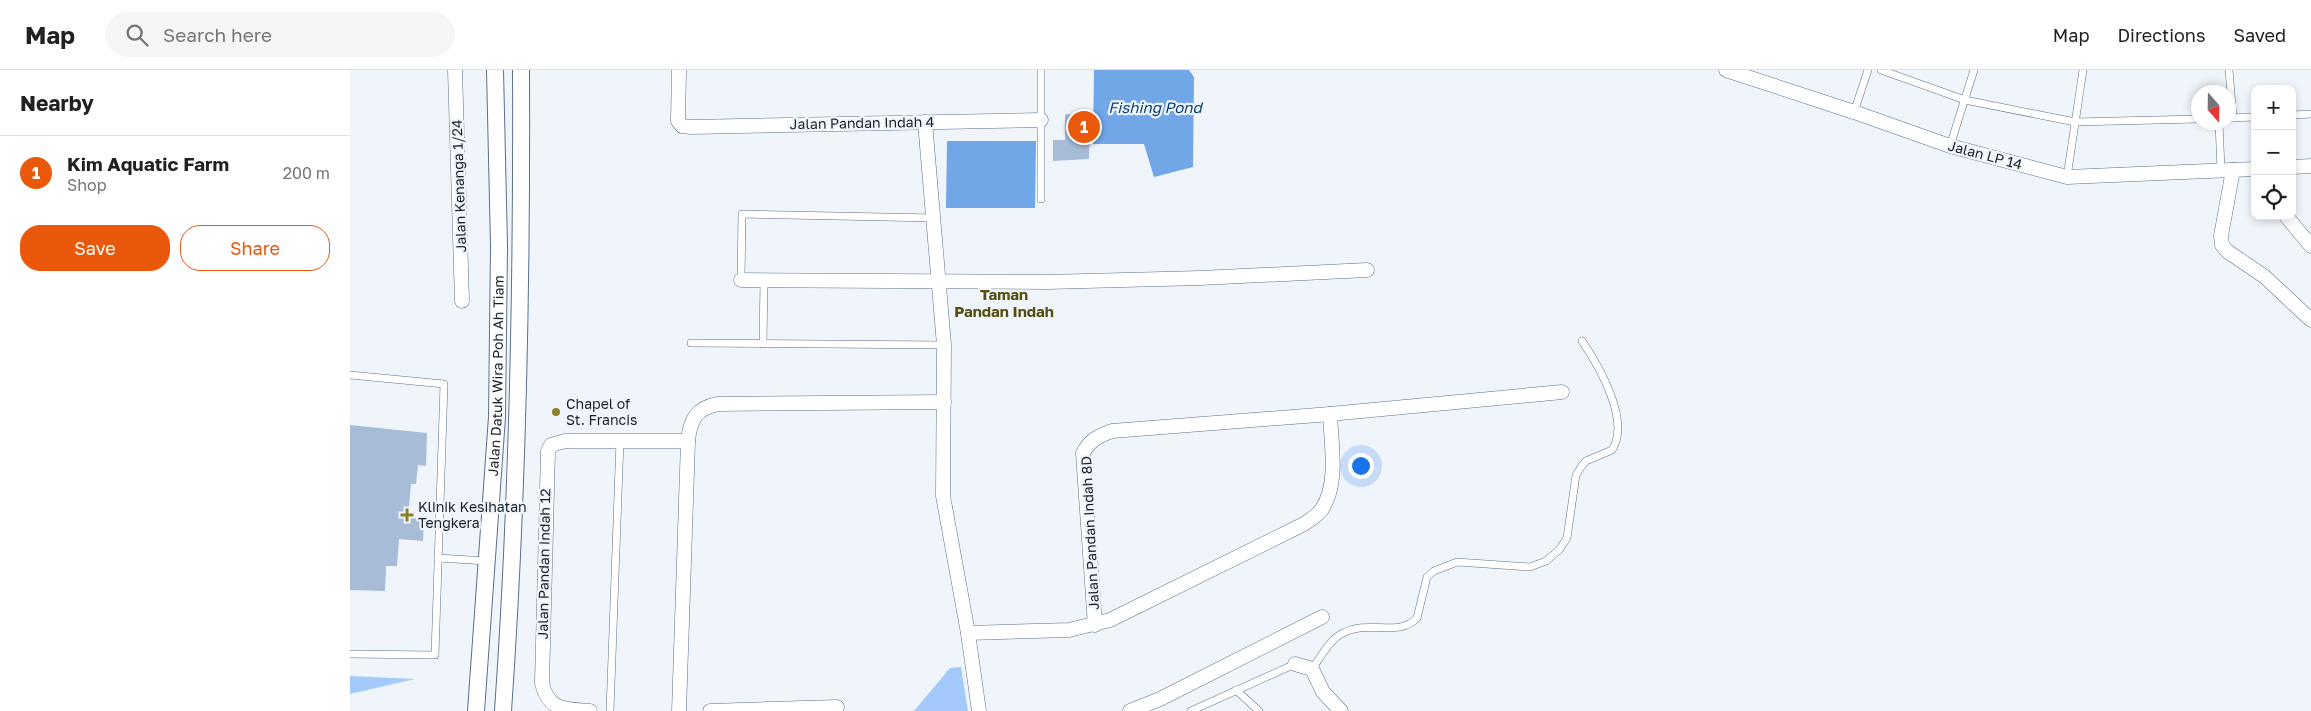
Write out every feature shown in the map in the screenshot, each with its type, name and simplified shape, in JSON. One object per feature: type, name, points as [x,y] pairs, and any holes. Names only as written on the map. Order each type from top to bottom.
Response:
[{"type":"street","name":"Jalan Kenanga 1/24","points":[[455,70],[462,301]]},
{"type":"street","name":"Jalan Datuk Wira Poh Ah Tiam","points":[[476,711],[497,416],[498,246],[495,70]]},
{"type":"street","name":"Jalan Datuk Wira Poh Ah Tiam","points":[[503,711],[511,596],[519,416],[522,218],[521,70]]},
{"type":"street","name":"Jalan Pandan Indah 4","points":[[679,70],[678,121],[682,126],[1041,120]]},
{"type":"street","name":"Jalan LP 14","points":[[1726,70],[1950,146],[2067,177],[2251,169]]},
{"type":"street","points":[[925,122],[944,346],[943,496],[968,633],[979,711]]},
{"type":"street","points":[[2296,167],[2311,166]]},
{"type":"street","points":[[2227,170],[2221,236],[2222,245],[2232,256],[2265,277],[2311,320]]},
{"type":"street","points":[[2289,220],[2311,246]]},
{"type":"street","points":[[741,280],[940,283],[1200,278],[1367,270]]},
{"type":"street","points":[[968,633],[1069,630],[1095,625],[1169,593],[1304,524],[1321,511],[1332,481],[1330,414],[1562,392]]},
{"type":"street","points":[[679,711],[688,441],[693,418],[699,411],[718,404],[944,402]]},
{"type":"street","name":"Jalan Pandan Indah 8D","points":[[1095,625],[1083,465],[1083,453],[1089,442],[1112,431],[1330,414]]},
{"type":"street","points":[[497,416],[519,416]]},
{"type":"street","name":"Jalan Pandan Indah 12","points":[[590,711],[562,709],[552,704],[544,695],[542,683],[546,458],[551,445],[565,441],[620,441]]},
{"type":"street","points":[[620,441],[688,441]]},
{"type":"street","points":[[1130,711],[1160,699],[1322,617]]},
{"type":"street","points":[[1295,664],[1305,665],[1312,669],[1323,692],[1341,711]]},
{"type":"street","points":[[710,711],[837,707]]},
{"type":"lane","points":[[1041,70],[1041,199]]},
{"type":"lane","points":[[1854,112],[1868,70]]},
{"type":"lane","points":[[1881,70],[1964,100],[2075,122],[2191,119]]},
{"type":"lane","points":[[1950,146],[1974,70]]},
{"type":"lane","points":[[2067,177],[2083,70]]},
{"type":"lane","points":[[2229,70],[2230,85]]},
{"type":"lane","points":[[2296,115],[2311,114]]},
{"type":"lane","points":[[2236,118],[2251,117]]},
{"type":"lane","points":[[2220,130],[2227,170]]},
{"type":"lane","points":[[741,280],[742,214],[934,218]]},
{"type":"lane","points":[[763,344],[764,280]]},
{"type":"lane","points":[[1312,669],[1342,633],[1361,626],[1398,628],[1413,622],[1417,618],[1428,577],[1446,565],[1457,562],[1530,567],[1546,561],[1559,550],[1567,538],[1576,475],[1586,461],[1612,450],[1619,436],[1614,408],[1602,371],[1582,341]]},
{"type":"lane","points":[[691,343],[944,346]]},
{"type":"lane","points":[[350,375],[444,384],[435,655],[350,654]]},
{"type":"lane","points":[[610,711],[620,441]]},
{"type":"lane","points":[[438,558],[488,561]]},
{"type":"lane","points":[[1191,711],[1295,664]]},
{"type":"lane","points":[[1236,690],[1259,711]]},
{"type":"shaded area","points":[[961,667],[968,711],[914,711],[950,668]]},
{"type":"shaded area","points":[[350,676],[415,679],[350,694]]},
{"type":"water","name":"Fishing Pond","points":[[1094,70],[1189,70],[1194,77],[1193,167],[1154,177],[1144,144],[1093,144]]},
{"type":"water","points":[[947,141],[1036,141],[1035,208],[946,208]]},
{"type":"building","points":[[1065,114],[1090,116],[1089,159],[1053,161],[1053,140],[1065,140]]},
{"type":"building","points":[[350,425],[427,433],[426,466],[418,465],[416,484],[411,484],[408,517],[424,520],[423,541],[399,539],[397,566],[386,566],[385,591],[350,590]]},
{"type":"place","name":"Kim Aquatic Farm","points":[[1084,127]]},
{"type":"place","name":"Chapel of St. Francis","points":[[556,412]]},
{"type":"place","name":"Klinik Kesihatan Tengkera","points":[[407,515]]},
{"type":"district","name":"Taman Pandan Indah","points":[[1004,304]]}]
